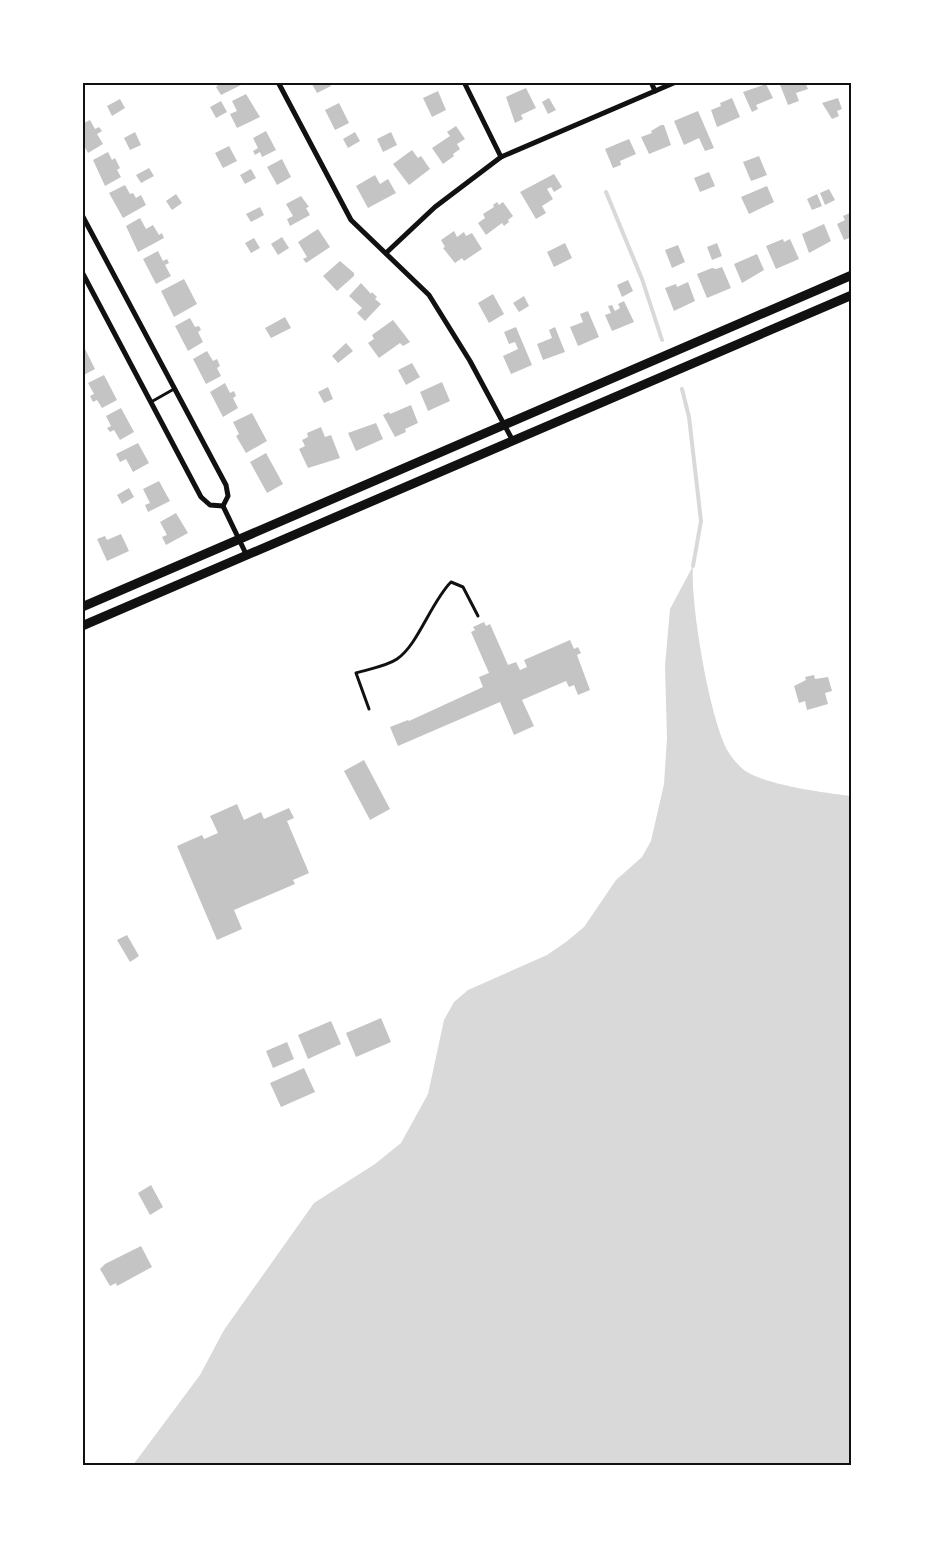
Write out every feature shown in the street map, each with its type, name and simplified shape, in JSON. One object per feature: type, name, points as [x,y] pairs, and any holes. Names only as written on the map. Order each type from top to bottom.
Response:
[{"type":"main road","points":[[82,607],[852,275]]},
{"type":"main road","points":[[82,626],[852,295]]},
{"type":"street","points":[[278,82],[351,220],[429,295],[470,362],[513,441]]},
{"type":"street","points":[[464,82],[501,156]]},
{"type":"street","points":[[651,82],[655,91]]},
{"type":"street","points":[[386,253],[435,207],[501,156],[676,82]]},
{"type":"street","points":[[82,215],[226,485],[228,500],[222,506],[210,505],[201,497],[82,272]]},
{"type":"street","points":[[222,506],[247,556]]},
{"type":"lane","points":[[151,402],[175,388]]},
{"type":"lane","points":[[369,709],[356,673],[396,660],[406,652],[442,591],[451,582],[463,586],[478,616]]},
{"type":"shaded area","points":[[693,566],[698,633],[708,690],[722,738],[730,755],[744,770],[766,780],[796,788],[851,796],[851,1465],[133,1465],[200,1375],[224,1330],[314,1203],[375,1164],[401,1143],[428,1094],[444,1020],[454,1002],[468,990],[547,955],[566,942],[584,927],[616,880],[642,857],[651,841],[664,784],[667,738],[665,666],[670,609]]},
{"type":"building","points":[[221,82],[240,82],[241,85],[221,95],[216,87]]},
{"type":"building","points":[[311,82],[329,82],[331,86],[317,93]]},
{"type":"building","points":[[779,82],[805,82],[808,89],[796,93],[799,101],[788,105]]},
{"type":"building","points":[[766,84],[773,98],[756,105],[758,109],[752,112],[743,92]]},
{"type":"building","points":[[526,88],[536,108],[521,115],[523,119],[515,123],[506,97]]},
{"type":"building","points":[[438,91],[446,110],[432,117],[423,98]]},
{"type":"building","points":[[246,94],[260,117],[237,128],[230,114],[237,111],[232,101]]},
{"type":"building","points":[[549,98],[556,110],[548,114],[542,102]]},
{"type":"building","points":[[732,98],[740,117],[717,127],[711,110],[721,106],[720,103]]},
{"type":"building","points":[[838,98],[842,109],[837,111],[839,116],[832,119],[822,103]]},
{"type":"building","points":[[120,99],[125,108],[112,116],[107,106]]},
{"type":"building","points":[[221,101],[227,112],[216,118],[210,107]]},
{"type":"building","points":[[339,103],[349,123],[335,130],[325,110]]},
{"type":"building","points":[[698,111],[714,148],[705,151],[699,138],[684,145],[674,121]]},
{"type":"building","points":[[90,120],[95,129],[99,127],[102,131],[97,134],[103,144],[88,153],[82,142],[82,124]]},
{"type":"building","points":[[664,125],[671,145],[649,154],[641,137],[652,133],[651,131]]},
{"type":"building","points":[[456,126],[465,139],[457,144],[460,149],[453,154],[454,156],[443,164],[432,148],[450,136],[447,132]]},
{"type":"building","points":[[266,131],[276,150],[262,157],[260,152],[255,155],[253,151],[258,148],[253,138]]},
{"type":"building","points":[[135,132],[141,145],[130,150],[124,138]]},
{"type":"building","points":[[355,132],[360,141],[348,148],[343,139]]},
{"type":"building","points":[[391,132],[397,145],[383,152],[377,139]]},
{"type":"building","points":[[629,139],[636,154],[620,161],[621,165],[613,168],[605,149]]},
{"type":"building","points":[[229,146],[237,161],[223,168],[215,153]]},
{"type":"building","points":[[412,150],[418,158],[421,156],[430,169],[409,185],[393,164]]},
{"type":"building","points":[[108,152],[112,160],[115,158],[120,168],[117,170],[121,177],[105,186],[93,160]]},
{"type":"building","points":[[759,156],[767,175],[751,181],[743,162]]},
{"type":"building","points":[[282,159],[291,177],[277,185],[267,167]]},
{"type":"building","points":[[149,168],[154,176],[141,183],[136,175]]},
{"type":"building","points":[[251,169],[256,178],[245,184],[240,175]]},
{"type":"building","points":[[709,172],[715,186],[700,192],[694,178]]},
{"type":"building","points":[[554,174],[562,187],[554,192],[551,187],[547,189],[553,199],[542,206],[546,213],[536,219],[520,192]]},
{"type":"building","points":[[375,175],[380,184],[388,179],[396,193],[368,208],[356,186]]},
{"type":"building","points":[[125,185],[130,194],[133,193],[136,198],[141,195],[146,205],[123,218],[109,193]]},
{"type":"building","points":[[767,186],[774,202],[749,214],[741,197]]},
{"type":"building","points":[[829,189],[835,200],[825,205],[820,193]]},
{"type":"building","points":[[176,194],[182,203],[172,210],[166,201]]},
{"type":"building","points":[[817,194],[822,206],[812,210],[807,199]]},
{"type":"building","points":[[301,196],[309,207],[306,208],[310,215],[290,226],[287,219],[293,216],[286,204]]},
{"type":"building","points":[[497,202],[499,205],[503,202],[513,216],[504,226],[502,223],[486,235],[478,223],[485,218],[483,214],[494,207],[493,205]]},
{"type":"building","points":[[260,207],[264,215],[251,222],[246,214]]},
{"type":"building","points":[[852,212],[852,237],[844,240],[837,224],[845,220],[843,216]]},
{"type":"building","points":[[140,218],[146,229],[153,225],[159,235],[162,233],[164,238],[138,252],[126,226]]},
{"type":"building","points":[[824,224],[831,241],[809,253],[802,234]]},
{"type":"building","points":[[318,229],[330,247],[306,263],[303,259],[307,257],[298,242]]},
{"type":"building","points":[[454,231],[457,237],[464,232],[466,236],[472,233],[482,249],[464,261],[462,258],[455,263],[443,248],[445,247],[441,240]]},
{"type":"building","points":[[282,237],[289,248],[278,255],[271,244]]},
{"type":"building","points":[[254,238],[260,248],[251,253],[245,243]]},
{"type":"building","points":[[783,239],[784,242],[790,239],[799,259],[776,269],[766,246]]},
{"type":"building","points":[[565,243],[572,258],[554,267],[547,252]]},
{"type":"building","points":[[717,243],[722,256],[712,260],[707,247]]},
{"type":"building","points":[[678,245],[685,262],[672,268],[665,250]]},
{"type":"building","points":[[158,251],[163,261],[167,259],[169,263],[165,265],[171,276],[156,284],[143,259]]},
{"type":"building","points":[[757,254],[764,270],[742,283],[734,264]]},
{"type":"building","points":[[340,261],[354,273],[354,276],[337,291],[323,276]]},
{"type":"building","points":[[722,267],[731,288],[707,298],[697,274],[712,268]]},
{"type":"building","points":[[184,279],[197,304],[174,317],[161,291]]},
{"type":"building","points":[[628,280],[633,291],[622,297],[617,285]]},
{"type":"building","points":[[688,282],[695,301],[674,311],[665,288],[676,284],[677,287]]},
{"type":"building","points":[[361,283],[371,294],[372,292],[377,297],[375,299],[381,304],[365,321],[357,313],[362,308],[349,296]]},
{"type":"building","points":[[493,294],[504,314],[489,323],[478,303]]},
{"type":"building","points":[[524,296],[529,306],[519,312],[513,303]]},
{"type":"building","points":[[624,301],[634,322],[612,331],[605,315],[611,313],[608,306],[612,305],[615,311],[620,308],[618,304]]},
{"type":"building","points":[[588,311],[599,337],[578,346],[570,327],[583,322],[580,314]]},
{"type":"building","points":[[285,317],[291,328],[271,338],[265,328]]},
{"type":"building","points":[[190,318],[195,327],[199,326],[201,330],[198,332],[203,342],[188,351],[175,326]]},
{"type":"building","points":[[393,320],[410,342],[403,346],[400,343],[379,358],[368,343],[374,339],[372,335]]},
{"type":"building","points":[[516,327],[532,365],[511,374],[503,356],[518,349],[515,342],[509,344],[504,332]]},
{"type":"building","points":[[555,327],[565,352],[543,360],[537,344],[552,338],[549,330]]},
{"type":"building","points":[[82,343],[95,369],[82,376]]},
{"type":"building","points":[[346,343],[353,351],[338,363],[332,356]]},
{"type":"building","points":[[207,351],[213,361],[217,359],[220,366],[217,368],[221,376],[206,384],[193,359]]},
{"type":"building","points":[[412,363],[420,377],[406,385],[398,370]]},
{"type":"building","points":[[104,375],[117,400],[102,408],[97,400],[93,402],[90,396],[94,394],[88,383]]},
{"type":"building","points":[[442,382],[450,401],[428,411],[420,392]]},
{"type":"building","points":[[225,383],[230,393],[234,391],[236,396],[233,398],[238,408],[223,417],[210,392]]},
{"type":"building","points":[[328,387],[333,399],[324,403],[318,392]]},
{"type":"building","points":[[411,405],[418,423],[405,429],[406,432],[395,437],[383,415]]},
{"type":"building","points":[[121,408],[134,432],[120,440],[114,430],[110,432],[107,428],[111,426],[106,416]]},
{"type":"building","points":[[252,413],[267,441],[246,453],[236,436],[239,434],[233,422]]},
{"type":"building","points":[[376,423],[383,439],[356,451],[348,433]]},
{"type":"building","points":[[321,427],[325,437],[331,435],[340,458],[308,468],[299,449],[305,446],[302,440],[308,437],[307,433]]},
{"type":"building","points":[[138,443],[149,463],[133,472],[126,459],[120,462],[116,454]]},
{"type":"building","points":[[266,453],[283,484],[267,493],[250,462]]},
{"type":"building","points":[[159,481],[170,501],[148,512],[145,505],[150,503],[143,489]]},
{"type":"building","points":[[129,488],[134,497],[122,504],[117,495]]},
{"type":"building","points":[[176,513],[188,533],[166,545],[162,537],[167,535],[160,522]]},
{"type":"building","points":[[121,534],[129,551],[107,561],[97,539],[105,536],[107,540]]},
{"type":"building","points":[[484,622],[486,626],[490,624],[508,665],[516,662],[520,670],[527,667],[524,660],[570,640],[574,649],[578,647],[581,653],[577,655],[590,690],[578,695],[574,685],[569,687],[566,681],[522,700],[534,726],[514,735],[500,702],[398,746],[390,727],[409,721],[483,687],[479,677],[489,673],[471,632],[475,630],[473,627]]},
{"type":"building","points":[[814,675],[815,679],[828,677],[832,691],[825,693],[828,704],[807,710],[805,701],[799,703],[794,686],[806,680],[805,677]]},
{"type":"building","points":[[364,760],[390,809],[370,820],[344,771]]},
{"type":"building","points":[[237,804],[244,820],[261,812],[264,819],[289,808],[294,818],[287,821],[309,873],[293,880],[295,884],[234,910],[242,929],[217,940],[177,846],[202,835],[204,839],[218,833],[210,816]]},
{"type":"building","points":[[127,935],[139,956],[130,962],[117,940]]},
{"type":"building","points":[[381,1018],[391,1042],[356,1057],[346,1033]]},
{"type":"building","points":[[331,1021],[341,1044],[308,1059],[298,1035]]},
{"type":"building","points":[[287,1042],[294,1059],[273,1068],[266,1051]]},
{"type":"building","points":[[304,1068],[315,1092],[281,1107],[270,1083]]},
{"type":"building","points":[[151,1185],[163,1207],[150,1215],[138,1193]]},
{"type":"building","points":[[141,1246],[152,1267],[117,1286],[116,1283],[110,1286],[100,1269],[105,1264]]},
{"type":"waterway","points":[[606,192],[642,279],[662,340]]},
{"type":"waterway","points":[[682,389],[689,417],[701,521],[693,566]]}]
